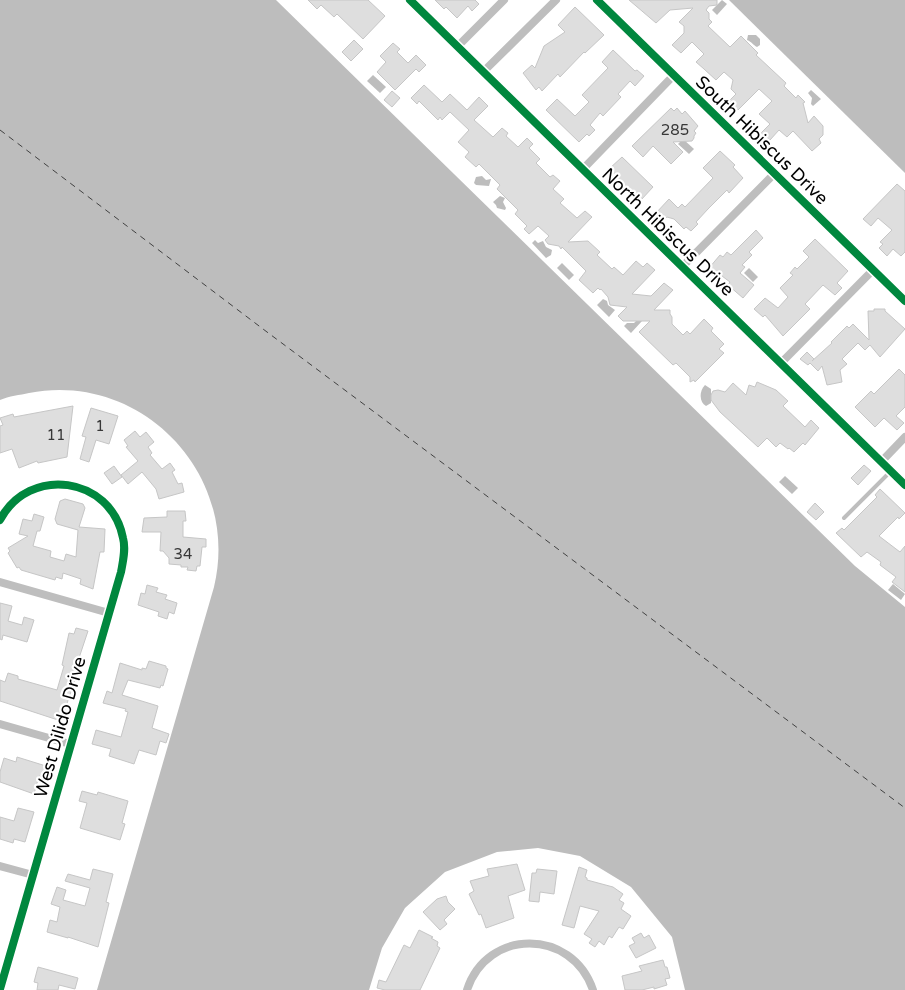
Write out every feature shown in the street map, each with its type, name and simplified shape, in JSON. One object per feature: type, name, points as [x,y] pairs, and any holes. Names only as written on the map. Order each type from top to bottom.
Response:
[{"type":"street","name":"North Hibiscus Drive","points":[[410,0],[905,485]]},
{"type":"street","points":[[457,47],[504,0]]},
{"type":"street","points":[[483,72],[556,0]]},
{"type":"street","name":"South Hibiscus Drive","points":[[597,0],[905,301]]},
{"type":"street","points":[[582,169],[674,75]]},
{"type":"street","points":[[682,267],[774,174]]},
{"type":"street","points":[[780,363],[873,270]]},
{"type":"street","points":[[881,462],[905,437]]},
{"type":"street","name":"West Dilido Drive","points":[[0,520],[6,510],[17,499],[39,487],[54,484],[80,488],[95,495],[108,506],[118,520],[123,538],[123,562],[0,989]]},
{"type":"street","points":[[0,582],[108,613]]},
{"type":"street","points":[[0,724],[70,744]]},
{"type":"street","points":[[0,866],[33,876]]},
{"type":"street","points":[[467,990],[474,974],[495,954],[518,945],[531,943],[543,944],[558,950],[573,960],[584,972],[593,990]]},
{"type":"lane","points":[[844,518],[891,471]]},
{"type":"shaded area","points":[[0,0],[276,0],[855,566],[905,607],[905,990],[685,990],[672,937],[631,887],[580,856],[538,848],[497,852],[445,872],[405,908],[382,948],[369,990],[97,990],[214,587],[218,546],[212,506],[197,471],[174,440],[144,415],[109,398],[70,390],[29,393],[0,400]]},
{"type":"shaded area","points":[[722,0],[727,4],[717,15],[712,10]]},
{"type":"shaded area","points":[[729,0],[905,0],[905,173]]},
{"type":"shaded area","points":[[748,35],[756,35],[760,39],[760,45],[757,47],[747,40]]},
{"type":"shaded area","points":[[373,75],[386,87],[380,93],[367,81]]},
{"type":"shaded area","points":[[811,90],[821,99],[813,106],[811,104],[812,98],[808,93]]},
{"type":"shaded area","points":[[683,139],[694,149],[689,154],[678,144]]},
{"type":"shaded area","points":[[482,176],[486,180],[491,179],[489,186],[476,185],[474,183],[476,177]]},
{"type":"shaded area","points":[[500,196],[505,198],[503,202],[505,210],[497,208],[493,202]]},
{"type":"shaded area","points":[[535,240],[538,243],[543,241],[546,247],[552,250],[551,255],[546,258],[532,243]]},
{"type":"shaded area","points":[[562,263],[574,275],[569,280],[557,268]]},
{"type":"shaded area","points":[[749,268],[758,277],[753,282],[744,273]]},
{"type":"shaded area","points":[[603,299],[615,310],[609,317],[597,305]]},
{"type":"shaded area","points":[[639,318],[642,321],[631,333],[624,326],[627,323],[634,323]]},
{"type":"shaded area","points":[[705,385],[711,389],[711,403],[706,406],[702,402],[701,396]]},
{"type":"shaded area","points":[[785,476],[798,488],[792,494],[779,482]]},
{"type":"shaded area","points":[[893,584],[905,594],[901,600],[888,590]]},
{"type":"building","points":[[308,0],[368,0],[385,16],[363,39],[337,14],[334,17],[321,5],[317,9]]},
{"type":"building","points":[[435,0],[475,0],[479,4],[472,11],[468,6],[457,18],[446,7],[444,9]]},
{"type":"building","points":[[629,0],[717,0],[717,5],[709,6],[706,10],[712,22],[708,26],[730,47],[741,36],[758,53],[756,55],[786,83],[784,86],[796,98],[798,95],[805,102],[803,103],[808,123],[814,116],[823,126],[823,135],[819,139],[821,143],[812,151],[793,131],[787,137],[779,130],[770,140],[761,133],[770,124],[759,114],[772,101],[759,89],[738,110],[728,102],[736,94],[731,89],[733,80],[724,72],[716,80],[696,62],[704,54],[692,42],[681,53],[672,45],[684,33],[684,26],[679,22],[693,8],[670,10],[656,23]]},
{"type":"building","points":[[575,7],[604,35],[584,52],[560,77],[558,74],[542,91],[539,87],[536,90],[523,73],[532,65],[535,68],[544,46],[565,32],[558,25]]},
{"type":"building","points":[[354,40],[363,49],[351,61],[342,52]]},
{"type":"building","points":[[393,43],[400,49],[397,52],[408,63],[416,55],[426,65],[419,72],[416,69],[395,90],[377,72],[386,62],[380,56]]},
{"type":"building","points":[[613,50],[635,71],[637,70],[644,76],[635,86],[630,81],[618,94],[621,97],[603,116],[600,113],[590,125],[595,130],[589,136],[587,134],[579,142],[546,110],[557,99],[575,116],[589,102],[582,95],[608,68],[602,62]]},
{"type":"building","points":[[424,85],[442,102],[450,94],[467,110],[479,97],[488,106],[474,120],[493,137],[502,128],[508,133],[506,136],[518,147],[527,138],[533,144],[529,148],[540,159],[536,163],[550,177],[553,175],[560,181],[553,189],[564,199],[560,203],[577,218],[585,211],[592,217],[568,242],[588,241],[600,252],[597,255],[612,269],[614,267],[623,275],[636,261],[643,267],[647,263],[655,270],[632,294],[651,296],[664,283],[673,290],[654,310],[670,310],[672,324],[683,335],[687,331],[690,334],[704,319],[713,328],[711,331],[724,344],[719,349],[724,353],[695,382],[694,380],[690,382],[690,377],[676,363],[673,365],[639,332],[650,321],[623,321],[618,316],[627,307],[610,305],[608,297],[601,289],[598,288],[593,293],[579,280],[586,271],[562,247],[561,249],[559,246],[548,244],[545,240],[549,236],[538,226],[529,234],[524,229],[527,226],[515,214],[518,210],[497,189],[500,185],[479,164],[476,167],[465,157],[469,152],[458,142],[469,130],[450,112],[442,120],[440,117],[438,120],[419,101],[417,104],[411,98]]},
{"type":"building","points":[[392,91],[400,98],[392,107],[384,100]]},
{"type":"building","points":[[671,108],[674,111],[677,108],[682,114],[685,111],[698,126],[694,131],[696,133],[694,138],[692,141],[673,142],[683,152],[671,164],[653,146],[643,157],[632,146]]},
{"type":"building","points":[[720,151],[735,165],[733,167],[743,178],[729,193],[727,190],[708,209],[696,222],[698,224],[691,231],[686,227],[684,229],[674,219],[667,217],[664,220],[656,213],[669,199],[678,208],[682,204],[685,207],[713,178],[703,168]]},
{"type":"building","points":[[622,157],[653,187],[641,200],[626,186],[624,188],[618,183],[620,181],[609,169]]},
{"type":"building","points":[[897,184],[905,191],[905,252],[901,256],[893,249],[887,256],[879,248],[883,244],[880,242],[892,230],[878,218],[871,226],[863,219]]},
{"type":"building","points":[[756,230],[763,238],[749,252],[752,255],[742,265],[745,267],[740,273],[754,285],[743,298],[728,285],[730,282],[709,268],[720,255],[723,257],[727,252],[731,255]]},
{"type":"building","points":[[815,239],[848,271],[837,283],[842,288],[835,295],[823,285],[805,304],[810,309],[783,336],[765,315],[763,317],[754,309],[765,298],[778,308],[788,297],[780,288],[793,275],[790,273],[795,267],[797,269],[809,257],[803,251]]},
{"type":"building","points":[[874,309],[885,309],[905,329],[880,357],[870,345],[865,350],[858,343],[842,359],[847,364],[840,370],[842,382],[827,385],[822,366],[818,371],[810,363],[808,365],[800,359],[807,352],[814,359],[812,361],[832,343],[847,326],[849,328],[853,324],[869,340],[868,311],[874,311]]},
{"type":"building","points":[[899,369],[905,375],[905,407],[896,416],[904,423],[897,430],[884,418],[875,427],[855,407],[871,391],[874,394]]},
{"type":"building","points":[[757,382],[776,390],[788,401],[783,406],[805,427],[811,420],[819,428],[805,445],[803,443],[794,452],[780,443],[776,447],[767,438],[758,447],[720,412],[711,400],[713,391],[725,392],[733,383],[746,395],[749,385],[755,387]]},
{"type":"building","points":[[73,406],[67,457],[38,463],[37,461],[19,468],[12,449],[0,453],[0,426],[3,425],[0,418],[13,414],[14,417]]},
{"type":"building","points":[[91,408],[118,416],[109,444],[96,440],[89,462],[80,459],[86,437],[82,436]]},
{"type":"building","points":[[135,431],[140,437],[146,432],[154,442],[148,447],[152,453],[150,455],[162,469],[170,463],[175,470],[172,472],[178,484],[182,483],[184,492],[159,499],[156,489],[142,472],[128,484],[121,475],[138,461],[126,447],[128,446],[124,440]]},
{"type":"building","points":[[864,465],[871,471],[858,485],[851,478]]},
{"type":"building","points":[[114,466],[122,477],[112,484],[104,473]]},
{"type":"building","points":[[880,489],[905,513],[899,519],[898,517],[879,536],[900,552],[905,546],[905,592],[892,582],[896,577],[880,565],[881,562],[867,552],[861,557],[836,533],[842,528],[844,530],[877,497],[875,495]]},
{"type":"building","points":[[65,499],[83,504],[85,508],[79,527],[105,529],[104,552],[100,552],[93,589],[80,584],[81,579],[63,573],[62,579],[56,577],[55,580],[21,570],[19,567],[17,568],[8,553],[10,551],[8,548],[28,536],[19,534],[23,519],[32,521],[34,514],[44,517],[40,531],[37,531],[33,546],[51,551],[50,557],[64,561],[66,554],[76,557],[78,530],[57,524],[55,519],[60,501]]},
{"type":"building","points":[[815,503],[824,512],[816,520],[807,512]]},
{"type":"building","points":[[167,511],[185,511],[186,521],[183,521],[183,537],[206,539],[206,547],[202,547],[200,566],[197,566],[196,571],[187,570],[188,567],[181,567],[181,565],[169,564],[169,558],[163,551],[160,551],[161,532],[142,532],[144,518],[167,517]]},
{"type":"building","points":[[147,585],[158,588],[156,592],[167,595],[165,599],[177,603],[174,614],[169,612],[167,619],[158,616],[159,612],[138,605],[141,593],[145,594]]},
{"type":"building","points":[[0,603],[12,606],[8,621],[22,625],[24,617],[34,620],[27,642],[3,635],[2,640],[0,639]]},
{"type":"building","points":[[76,628],[88,631],[73,676],[76,677],[61,721],[0,701],[0,680],[5,682],[8,673],[18,676],[18,679],[57,690],[64,666],[62,665],[69,633],[74,634]]},
{"type":"building","points":[[149,661],[166,666],[168,669],[163,686],[161,685],[160,688],[128,680],[122,695],[158,706],[152,728],[169,734],[166,743],[160,741],[156,755],[139,750],[134,764],[109,756],[111,749],[92,744],[96,730],[121,737],[128,712],[125,711],[126,709],[103,703],[107,691],[112,693],[120,663],[142,670],[142,668],[146,669]]},
{"type":"building","points":[[17,757],[46,766],[43,777],[39,776],[34,794],[0,782],[0,772],[4,758],[16,762]]},
{"type":"building","points":[[82,791],[97,795],[98,792],[128,801],[122,823],[125,824],[120,840],[80,828],[87,803],[79,801]]},
{"type":"building","points":[[18,808],[34,812],[25,842],[14,839],[13,843],[0,839],[0,817],[14,821]]},
{"type":"building","points":[[517,864],[525,890],[508,896],[514,918],[486,928],[481,914],[479,915],[469,894],[474,891],[470,881],[489,876],[487,869]]},
{"type":"building","points":[[579,867],[587,870],[585,877],[587,880],[613,887],[623,894],[619,900],[624,903],[621,909],[631,916],[623,929],[619,927],[612,938],[609,936],[604,945],[599,941],[595,947],[589,943],[592,939],[584,934],[599,911],[580,906],[574,928],[562,925]]},
{"type":"building","points":[[93,869],[113,874],[106,902],[109,903],[98,947],[47,932],[50,920],[57,922],[60,907],[51,904],[57,887],[66,890],[63,900],[85,906],[90,888],[65,881],[68,874],[90,880]]},
{"type":"building","points":[[537,869],[557,871],[554,894],[540,892],[539,902],[529,901],[532,873],[536,873]]},
{"type":"building","points":[[446,896],[448,902],[455,909],[444,920],[447,924],[440,930],[423,912],[437,899]]},
{"type":"building","points":[[419,930],[433,937],[431,938],[438,942],[437,946],[440,948],[420,990],[385,990],[377,988],[379,980],[386,982],[404,945],[410,948]]},
{"type":"building","points":[[641,933],[644,938],[649,935],[656,948],[636,958],[629,946],[635,943],[632,938]]},
{"type":"building","points":[[663,960],[670,978],[665,979],[667,985],[654,989],[654,987],[642,990],[625,990],[622,976],[642,971],[639,966]]},
{"type":"building","points":[[38,967],[78,978],[75,989],[59,985],[58,990],[37,990],[38,983],[34,982]]},
{"type":"ferry route","points":[[0,130],[267,332],[905,808]]},
{"type":"cycle path","points":[[410,0],[905,485]]},
{"type":"cycle path","points":[[597,0],[905,301]]},
{"type":"cycle path","points":[[0,520],[13,502],[30,491],[48,485],[68,485],[86,491],[103,501],[115,517],[124,546],[121,572],[0,989]]}]
